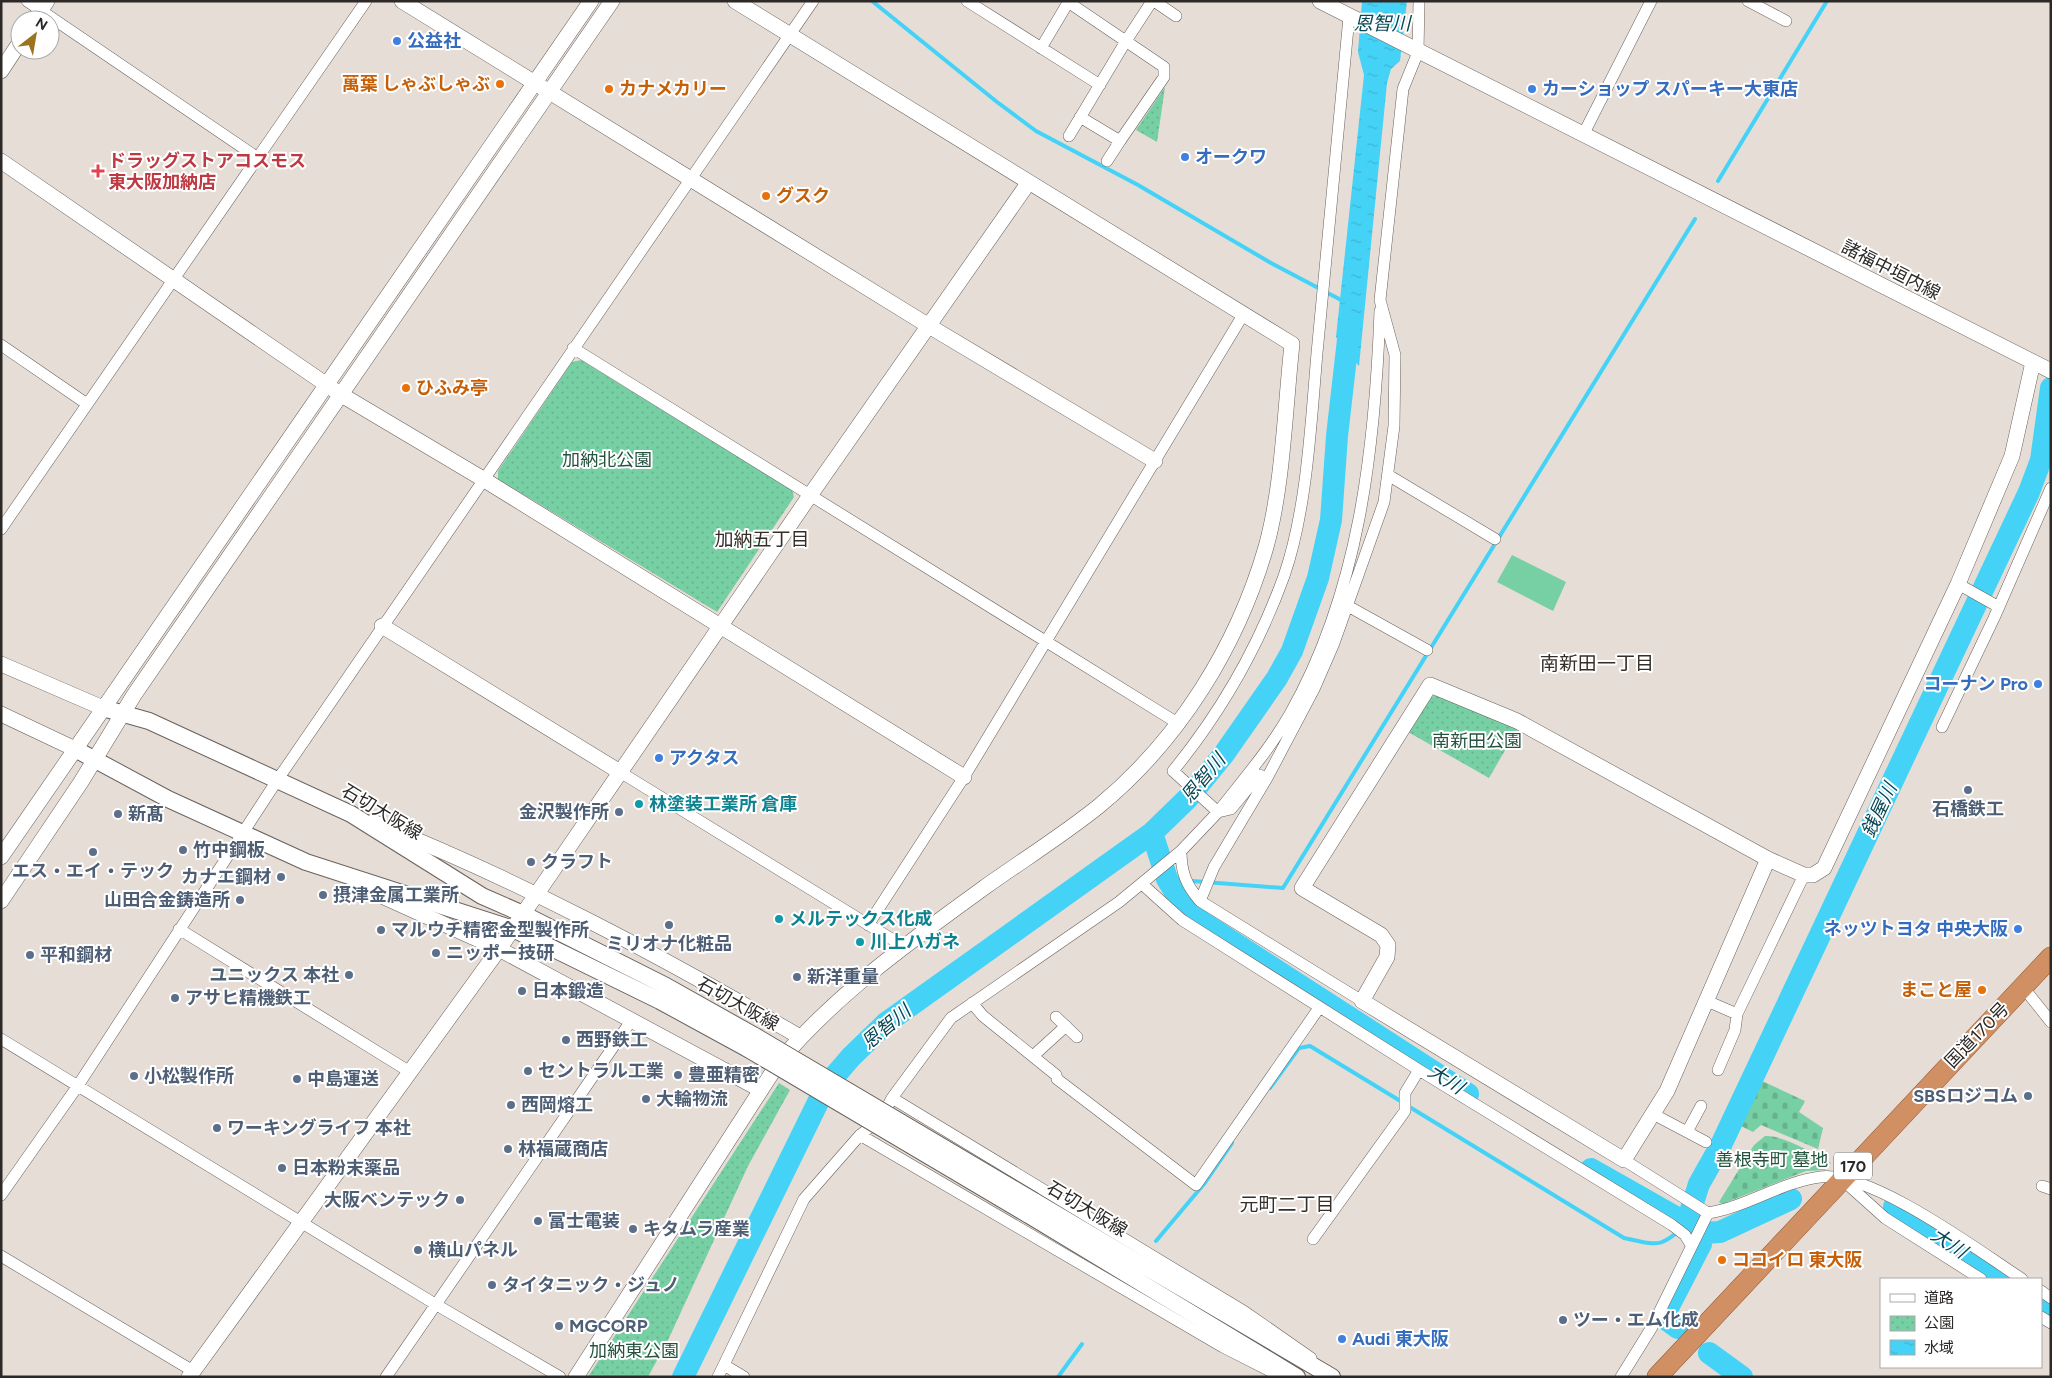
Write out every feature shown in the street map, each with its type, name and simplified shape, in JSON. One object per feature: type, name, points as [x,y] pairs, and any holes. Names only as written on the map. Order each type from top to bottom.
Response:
[{"type":"highway","name":"国道170号","points":[[1657,1377],[1841,1178],[2051,958]]},
{"type":"main road","name":"石切大阪線","points":[[104,708],[148,721],[351,814],[482,896],[523,914],[666,986],[752,1043],[1031,1208],[1333,1377]]},
{"type":"main road","name":"石切大阪線","points":[[75,749],[168,799],[306,862],[513,929],[660,1001],[752,1043]]},
{"type":"main road","name":"石切大阪線","points":[[1031,1208],[1296,1377]]},
{"type":"street","points":[[27,1],[40,10]]},
{"type":"street","points":[[2,527],[366,1]]},
{"type":"street","points":[[402,1],[929,326],[1155,461]]},
{"type":"street","points":[[1,857],[325,384],[591,1]]},
{"type":"street","points":[[1,900],[94,760],[122,713],[612,1]]},
{"type":"street","points":[[576,1377],[779,1062],[800,1037],[903,946],[1098,806],[1133,775],[1179,724],[1214,670],[1236,627],[1266,547],[1274,505],[1292,344],[735,1]]},
{"type":"street","points":[[1,1196],[77,1086],[278,779],[690,178],[791,36],[813,1]]},
{"type":"street","points":[[968,1],[1100,85]]},
{"type":"street","points":[[1069,136],[1126,41],[1153,1],[1176,16]]},
{"type":"street","points":[[1218,812],[1173,772],[1204,732],[1254,650],[1284,574],[1298,522],[1311,423],[1348,12],[1320,1]]},
{"type":"street","points":[[718,1377],[729,1370],[804,1199],[860,1135],[881,1119],[892,1098],[951,1018],[1119,902],[1181,851],[1218,812],[1262,757],[1290,715],[1311,672],[1342,590],[1363,501],[1378,355],[1380,300],[1402,89],[1418,52],[1420,1]]},
{"type":"street","points":[[1582,135],[1651,1]]},
{"type":"street","points":[[1748,1],[1786,21]]},
{"type":"street","points":[[1041,48],[1068,2],[1164,67],[1164,77],[1107,161]]},
{"type":"street","name":"諸福中垣内線","points":[[1348,12],[1402,44],[2051,371]]},
{"type":"street","points":[[60,24],[258,158]]},
{"type":"street","points":[[1,72],[10,58]]},
{"type":"street","points":[[1080,117],[1120,141]]},
{"type":"street","points":[[1,161],[340,394],[483,479],[964,777]]},
{"type":"street","points":[[1,1256],[191,1374],[499,949],[811,494],[1029,182]]},
{"type":"street","points":[[1200,901],[1214,867],[1266,778],[1314,688],[1334,643],[1384,502],[1394,426],[1395,356],[1380,300]]},
{"type":"street","points":[[868,925],[964,777],[1243,315]]},
{"type":"street","points":[[1,345],[87,404]]},
{"type":"street","points":[[573,348],[1047,640],[1179,724]]},
{"type":"street","points":[[1362,1001],[1387,957],[1388,945],[1381,935],[1302,888],[1430,685],[1517,721],[1768,858],[1804,875],[1813,875],[1824,868],[1958,584],[2012,456],[2033,362]]},
{"type":"street","points":[[1388,474],[1495,539]]},
{"type":"street","points":[[1942,727],[1999,607],[2051,488]]},
{"type":"street","points":[[1958,584],[1999,607]]},
{"type":"street","points":[[1346,605],[1427,650]]},
{"type":"street","points":[[382,626],[903,946]]},
{"type":"street","points":[[1,664],[104,708]]},
{"type":"street","points":[[1,714],[75,749]]},
{"type":"street","points":[[1218,812],[1231,809],[1259,775],[1266,778]]},
{"type":"street","points":[[351,814],[434,846],[536,894],[673,963],[800,1037]]},
{"type":"street","points":[[1181,851],[1180,870],[1189,888],[1200,901],[1624,1160],[1705,1214],[1728,1210],[1801,1181],[1822,1176],[1841,1178],[1897,1199],[2020,1278]]},
{"type":"street","points":[[1624,1160],[1667,1091],[1768,858]]},
{"type":"street","points":[[306,862],[499,949],[762,1090]]},
{"type":"street","points":[[1718,1070],[1735,1030],[1737,1014],[1804,875]]},
{"type":"street","points":[[1142,884],[1182,920],[1319,1008],[1672,1225],[1692,1242]]},
{"type":"street","points":[[179,929],[410,1072]]},
{"type":"street","points":[[2023,987],[2051,1022]]},
{"type":"street","points":[[1707,1001],[1737,1014]]},
{"type":"street","points":[[972,1003],[983,1016],[1056,1075],[1057,1080],[1196,1185],[1319,1008]]},
{"type":"street","points":[[1056,1016],[1077,1037]]},
{"type":"street","points":[[386,1377],[631,1021]]},
{"type":"street","points":[[1033,1056],[1066,1026]]},
{"type":"street","points":[[1,1039],[435,1304],[560,1377]]},
{"type":"street","points":[[1313,1239],[1405,1111],[1405,1093],[1419,1070]]},
{"type":"street","points":[[892,1098],[1245,1312],[1302,1350],[1333,1377]]},
{"type":"street","points":[[1687,1132],[1701,1106]]},
{"type":"street","points":[[1653,1114],[1706,1142]]},
{"type":"street","points":[[860,1135],[1223,1347],[1280,1376]]},
{"type":"street","points":[[1841,1178],[1885,1218],[1979,1278]]},
{"type":"street","points":[[1620,1377],[1652,1327],[1705,1214]]},
{"type":"street","points":[[729,1370],[744,1377]]},
{"type":"green space","points":[[1165,87],[1157,142],[1136,130]]},
{"type":"green space","name":"加納北公園","points":[[581,360],[792,490],[794,497],[717,612],[498,479],[498,471],[572,362]]},
{"type":"green space","points":[[1512,555],[1566,582],[1553,611],[1497,582]]},
{"type":"green space","name":"南新田公園","points":[[1437,695],[1518,728],[1489,778],[1408,732],[1428,698]]},
{"type":"green space","points":[[1762,1081],[1805,1101],[1799,1112],[1823,1128],[1818,1149],[1761,1125],[1753,1132],[1739,1125]]},
{"type":"green space","name":"加納東公園","points":[[779,1083],[790,1090],[748,1166],[669,1338],[648,1377],[588,1377]]},
{"type":"green space","name":"善根寺町 墓地","points":[[1765,1136],[1790,1142],[1831,1163],[1825,1170],[1806,1171],[1722,1204],[1719,1202],[1754,1145]]},
{"type":"water","name":"恩智川","points":[[1362,1],[1407,1],[1400,61],[1391,69],[1387,83],[1359,366],[1336,337],[1364,75],[1358,52]]},
{"type":"waterway","points":[[872,1],[997,102],[1036,131],[1138,185],[1271,263],[1343,301]]},
{"type":"waterway","points":[[1718,181],[1827,1]]},
{"type":"waterway","points":[[1167,879],[1283,888],[1695,219]]},
{"type":"waterway","name":"恩智川","points":[[683,1377],[826,1086],[851,1057],[886,1023],[1152,833],[1188,798],[1224,754],[1277,678],[1292,651],[1318,578],[1331,520],[1337,436],[1350,322]]},
{"type":"waterway","name":"銭屋川","points":[[1686,1225],[1699,1184],[1721,1145],[2029,492],[2041,460],[2051,388]]},
{"type":"waterway","name":"大川","points":[[1152,833],[1167,879],[1188,913],[1468,1094]]},
{"type":"waterway","points":[[1270,1088],[1299,1048],[1310,1046],[1402,1102]]},
{"type":"waterway","points":[[1408,1106],[1624,1238],[1651,1243],[1663,1242],[1686,1225]]},
{"type":"waterway","points":[[1156,1241],[1204,1184],[1232,1143]]},
{"type":"waterway","name":"大川","points":[[1591,1169],[1704,1233],[1720,1232],[1791,1199]]},
{"type":"waterway","name":"大川","points":[[1894,1207],[2003,1278]]},
{"type":"waterway","points":[[1678,1328],[1667,1320],[1668,1308],[1701,1244],[1694,1229]]},
{"type":"waterway","name":"大川","points":[[2042,1304],[2051,1309]]},
{"type":"waterway","points":[[1058,1377],[1082,1344]]},
{"type":"waterway","points":[[1709,1353],[1742,1377]]},
{"type":"place","name":"公益社","points":[[397,41]]},
{"type":"place","name":"萬葉 しゃぶしゃぶ","points":[[500,84]]},
{"type":"place","name":"カナメカリー","points":[[609,89]]},
{"type":"place","name":"カーショップ スパーキー大東店","points":[[1532,89]]},
{"type":"place","name":"オークワ","points":[[1185,157]]},
{"type":"place","name":"ドラッグストアコスモス 東大阪加納店","points":[[98,171]]},
{"type":"place","name":"グスク","points":[[766,196]]},
{"type":"place","name":"ひふみ亭","points":[[406,388]]},
{"type":"place","name":"コーナン Pro","points":[[2038,684]]},
{"type":"place","name":"アクタス","points":[[659,758]]},
{"type":"place","name":"石橋鉄工","points":[[1968,790]]},
{"type":"place","name":"林塗装工業所 倉庫","points":[[639,804]]},
{"type":"place","name":"金沢製作所","points":[[619,812]]},
{"type":"place","name":"新髙","points":[[118,814]]},
{"type":"place","name":"竹中鋼板","points":[[183,850]]},
{"type":"place","name":"エス・エイ・テック","points":[[93,852]]},
{"type":"place","name":"クラフト","points":[[531,862]]},
{"type":"place","name":"カナエ鋼材","points":[[281,877]]},
{"type":"place","name":"摂津金属工業所","points":[[323,895]]},
{"type":"place","name":"山田合金鋳造所","points":[[240,900]]},
{"type":"place","name":"メルテックス化成","points":[[779,919]]},
{"type":"place","name":"ミリオナ化粧品","points":[[669,925]]},
{"type":"place","name":"ネッツトヨタ 中央大阪","points":[[2018,929]]},
{"type":"place","name":"マルウチ精密金型製作所","points":[[381,930]]},
{"type":"place","name":"川上ハガネ","points":[[860,942]]},
{"type":"place","name":"ニッポー技研","points":[[436,953]]},
{"type":"place","name":"平和鋼材","points":[[30,955]]},
{"type":"place","name":"ユニックス 本社","points":[[349,975]]},
{"type":"place","name":"新洋重量","points":[[797,977]]},
{"type":"place","name":"まこと屋","points":[[1982,990]]},
{"type":"place","name":"日本鍛造","points":[[522,991]]},
{"type":"place","name":"アサヒ精機鉄工","points":[[175,998]]},
{"type":"place","name":"西野鉄工","points":[[566,1040]]},
{"type":"place","name":"セントラル工業","points":[[528,1071]]},
{"type":"place","name":"豊亜精密","points":[[678,1075]]},
{"type":"place","name":"小松製作所","points":[[134,1076]]},
{"type":"place","name":"中島運送","points":[[297,1079]]},
{"type":"place","name":"SBSロジコム","points":[[2028,1096]]},
{"type":"place","name":"大輪物流","points":[[646,1099]]},
{"type":"place","name":"西岡熔工","points":[[511,1105]]},
{"type":"place","name":"ワーキングライフ 本社","points":[[217,1128]]},
{"type":"place","name":"林福蔵商店","points":[[508,1149]]},
{"type":"place","name":"日本粉末薬品","points":[[282,1168]]},
{"type":"place","name":"大阪ベンテック","points":[[460,1200]]},
{"type":"place","name":"富士電装","points":[[538,1221]]},
{"type":"place","name":"キタムラ産業","points":[[633,1229]]},
{"type":"place","name":"横山パネル","points":[[418,1250]]},
{"type":"place","name":"ココイロ 東大阪","points":[[1722,1260]]},
{"type":"place","name":"タイタニック・ジュノ","points":[[492,1285]]},
{"type":"place","name":"ツー・エム化成","points":[[1563,1320]]},
{"type":"place","name":"MGCORP","points":[[559,1326]]},
{"type":"place","name":"Audi 東大阪","points":[[1342,1339]]},
{"type":"district","name":"加納五丁目","points":[[762,539]]},
{"type":"district","name":"南新田一丁目","points":[[1597,663]]},
{"type":"district","name":"元町二丁目","points":[[1287,1204]]}]
